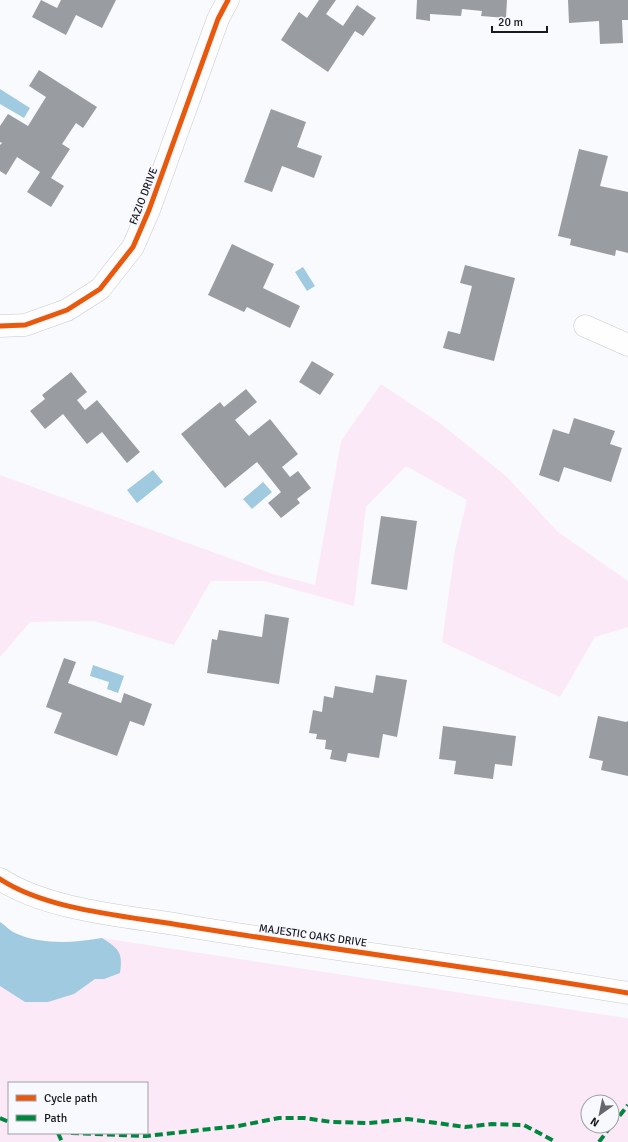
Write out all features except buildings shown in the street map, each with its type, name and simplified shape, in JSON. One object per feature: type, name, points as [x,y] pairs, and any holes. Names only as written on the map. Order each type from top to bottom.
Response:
[{"type":"street","name":"FAZIO DRIVE","points":[[0,326],[25,326],[67,310],[100,289],[133,247],[156,193],[218,19],[228,0]]},
{"type":"street","points":[[585,326],[628,345]]},
{"type":"street","name":"MAJESTIC OAKS DRIVE","points":[[0,879],[15,888],[42,899],[86,909],[247,936],[628,992]]},
{"type":"shaded area","points":[[381,384],[441,424],[506,476],[558,532],[628,581],[628,627],[595,637],[560,697],[442,642],[455,550],[467,500],[406,466],[366,507],[354,606],[264,581],[211,581],[174,645],[94,621],[30,622],[0,657],[0,475],[273,574],[315,585],[341,441]]},
{"type":"shaded area","points":[[0,922],[15,933],[36,940],[69,942],[102,938],[628,1019],[628,1142],[0,1142]]},
{"type":"water","points":[[0,89],[30,108],[24,118],[0,104]]},
{"type":"water","points":[[303,267],[315,286],[307,291],[295,272]]},
{"type":"water","points":[[153,470],[163,482],[137,503],[127,490]]},
{"type":"water","points":[[263,482],[272,492],[252,509],[243,499]]},
{"type":"water","points":[[93,665],[124,676],[118,693],[107,689],[109,682],[90,676]]},
{"type":"water","points":[[0,922],[15,933],[36,940],[69,942],[102,938],[116,948],[121,960],[120,973],[104,979],[95,979],[74,994],[48,1002],[25,1002],[0,986]]},
{"type":"marked path","points":[[620,1115],[628,1105]]},
{"type":"marked path","points":[[0,1118],[8,1122]]},
{"type":"marked path","points":[[96,1134],[146,1136],[238,1126],[279,1118],[304,1118],[332,1122],[369,1123],[408,1119],[465,1127],[492,1124],[524,1125],[556,1142]]},
{"type":"marked path","points":[[58,1134],[62,1142]]},
{"type":"marked path","points":[[599,1142],[605,1134]]},
{"type":"cycle path","points":[[0,326],[25,325],[67,310],[100,289],[133,247],[149,210],[218,19],[228,0]]},
{"type":"cycle path","points":[[0,879],[20,890],[42,898],[90,911],[241,935],[518,975],[628,993]]}]
